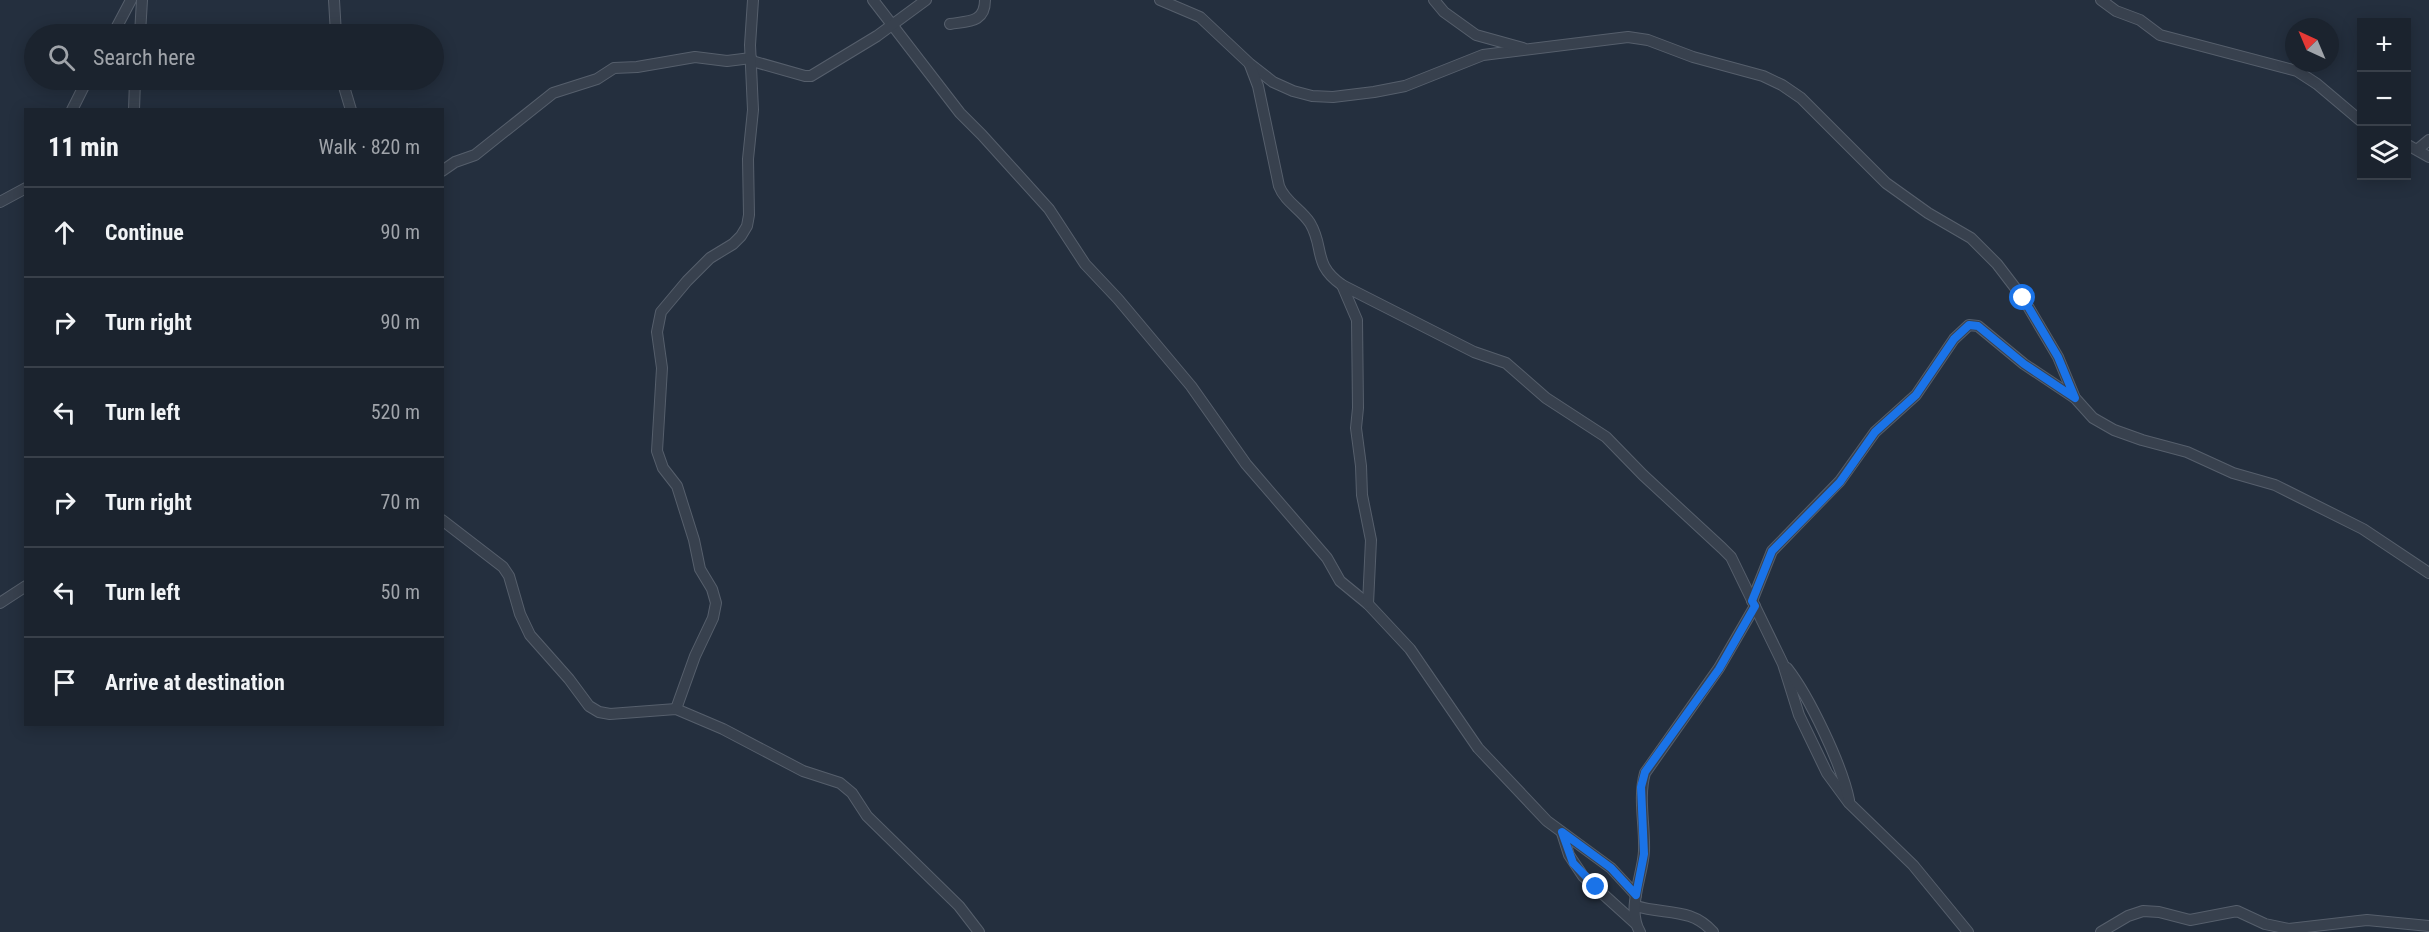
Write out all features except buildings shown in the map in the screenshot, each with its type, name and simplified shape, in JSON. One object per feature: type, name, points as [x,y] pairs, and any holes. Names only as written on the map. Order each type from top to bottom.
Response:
[{"type":"street","points":[[118,24],[131,0]]},
{"type":"street","points":[[141,24],[142,0]]},
{"type":"street","points":[[334,0],[335,24]]},
{"type":"street","points":[[676,709],[695,656],[713,618],[716,603],[712,590],[700,569],[694,540],[677,486],[659,461],[657,451],[662,368],[658,322],[661,312],[687,281],[710,258],[733,244],[747,226],[748,159],[753,110],[753,0]]},
{"type":"street","points":[[873,0],[960,113],[1049,209],[1085,264],[1118,299],[1191,386],[1246,464],[1328,558],[1340,582],[1368,604],[1425,669],[1478,748],[1528,802],[1562,832],[1611,868],[1636,901],[1652,911],[1686,914],[1702,920],[1713,932]]},
{"type":"street","points":[[444,170],[455,162],[476,155],[554,93],[597,79],[614,68],[637,67],[694,57],[727,61],[752,59],[808,77],[892,25],[926,0]]},
{"type":"street","points":[[950,24],[981,16],[985,11],[985,0]]},
{"type":"street","points":[[1160,0],[1200,17],[1250,64],[1273,82],[1312,96],[1333,97],[1405,86],[1483,54],[1604,39],[1639,38],[1693,57],[1763,76],[1801,98],[1886,183],[1928,213],[1942,219],[1971,238],[1997,264],[2023,298],[2058,357],[2075,398]]},
{"type":"street","points":[[1434,0],[1444,12],[1476,35],[1526,49]]},
{"type":"street","points":[[2101,0],[2116,12],[2140,20],[2160,35],[2297,71],[2357,119]]},
{"type":"street","points":[[1250,64],[1258,86],[1281,191],[1310,224],[1322,263],[1332,278],[1474,352],[1500,360],[1546,398],[1596,429],[1731,557],[1783,664],[1799,715],[1832,781],[1849,803],[1913,865],[1968,932]]},
{"type":"street","points":[[73,108],[82,90]]},
{"type":"street","points":[[134,108],[135,90]]},
{"type":"street","points":[[345,90],[350,108]]},
{"type":"street","points":[[2418,149],[2429,140]]},
{"type":"street","points":[[2411,146],[2429,157]]},
{"type":"street","points":[[0,202],[24,189]]},
{"type":"street","points":[[1342,285],[1357,320],[1358,408],[1356,428],[1362,495],[1371,540],[1368,604]]},
{"type":"street","points":[[1638,928],[1636,901],[1644,854],[1641,787],[1645,772],[1719,669],[1754,604],[1772,551],[1840,482],[1875,432],[1916,395],[1954,339],[1969,325],[1978,326],[2024,364],[2075,398],[2093,418],[2114,430],[2187,452],[2233,473],[2275,485],[2363,530],[2429,573]]},
{"type":"street","points":[[444,522],[502,567],[509,576],[520,614],[530,635],[590,706],[599,712],[610,714],[676,709],[723,729],[803,771],[840,783],[852,793],[867,816],[959,906],[979,932]]},
{"type":"street","points":[[0,603],[24,587]]},
{"type":"street","points":[[1562,832],[1569,855],[1583,876],[1638,928]]},
{"type":"street","points":[[2101,932],[2128,916],[2143,911],[2190,920],[2237,911],[2265,924],[2289,929],[2367,920],[2429,926]]},
{"type":"street","points":[[2389,923],[2399,932]]},
{"type":"route","points":[[1596,887],[1573,863],[1562,832],[1611,868],[1636,895],[1644,854],[1641,787],[1645,772],[1719,669],[1755,606],[1752,601],[1772,551],[1840,482],[1875,432],[1916,395],[1959,334],[1969,325],[1978,326],[2024,364],[2075,398],[2058,357],[2023,298]]}]
